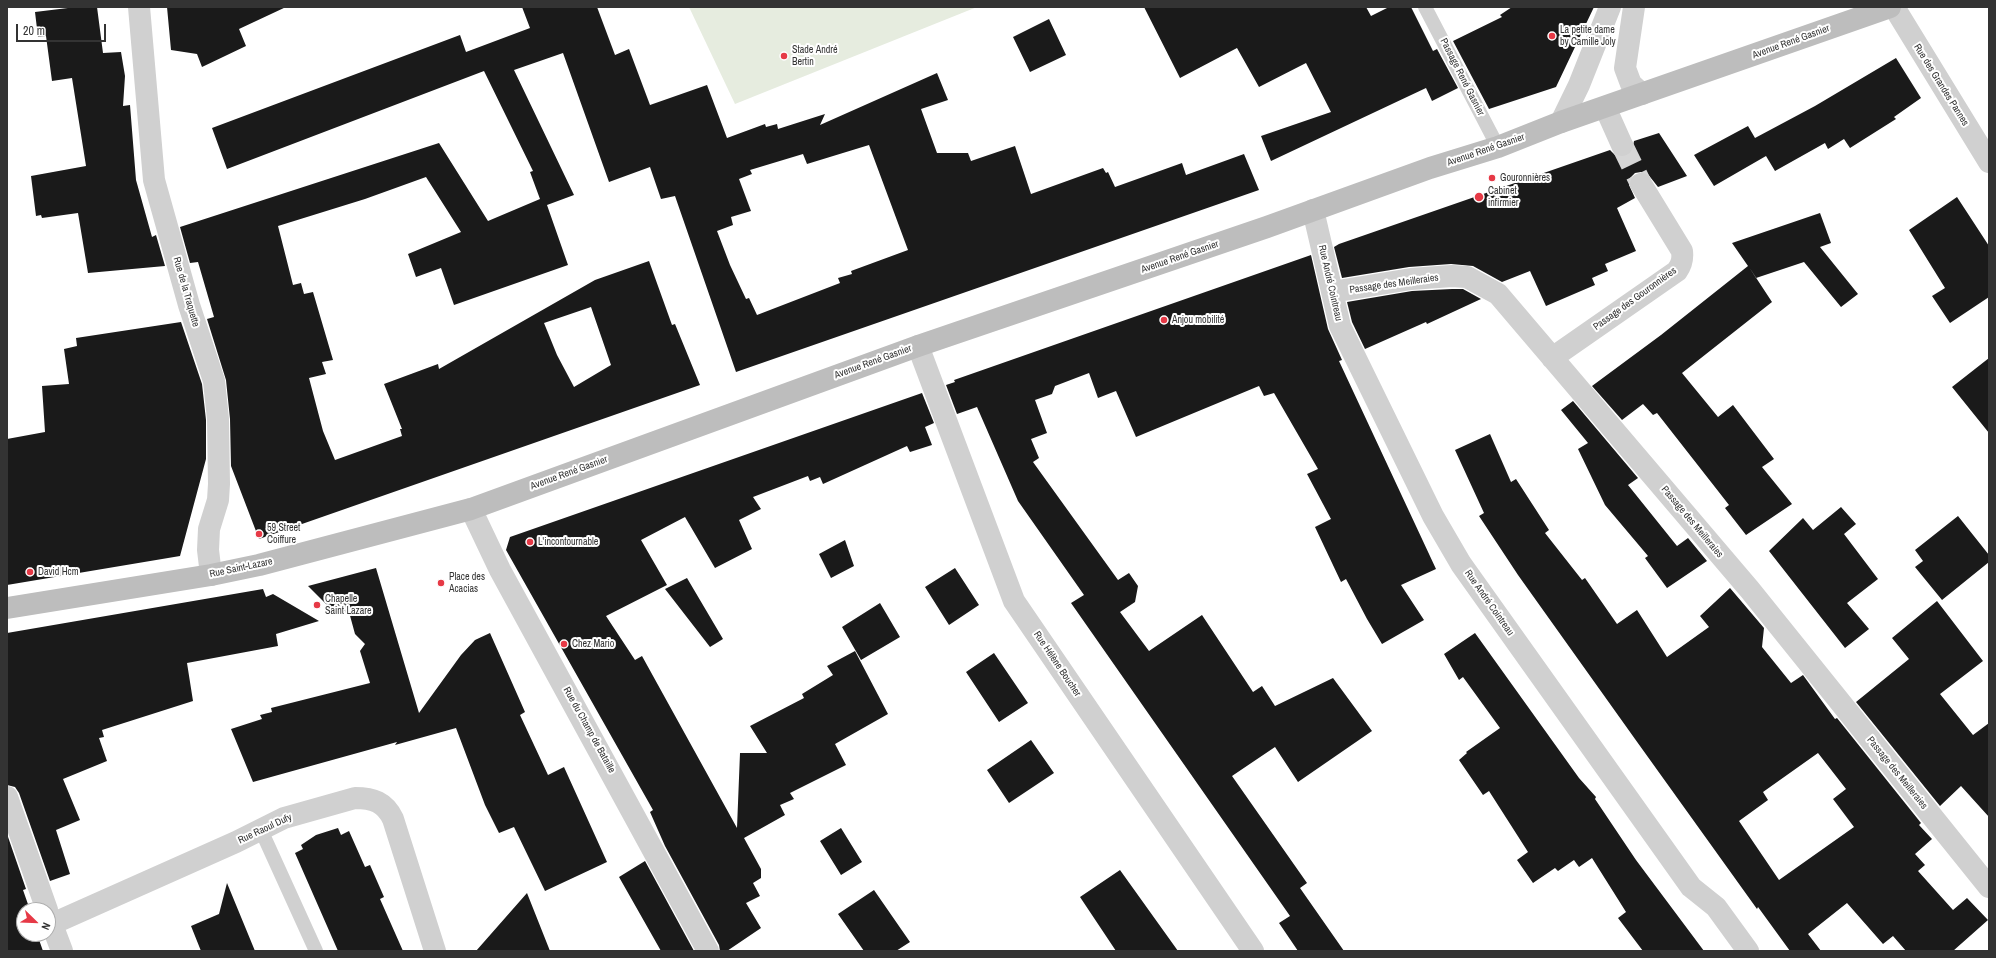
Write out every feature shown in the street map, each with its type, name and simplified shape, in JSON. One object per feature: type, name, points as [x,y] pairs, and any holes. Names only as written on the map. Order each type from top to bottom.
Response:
[{"type":"main road","name":"Avenue René Gasnier","points":[[471,509],[918,346],[1260,230],[1430,168],[1498,147],[1561,122],[1890,7]]},
{"type":"main road","name":"Rue Saint-Lazare","points":[[7,608],[211,575],[259,565],[471,509]]},
{"type":"street","name":"Rue de la Traquette","points":[[139,7],[154,180],[189,305],[214,381],[218,419],[219,484],[218,500],[209,529],[208,550],[211,575]]},
{"type":"street","points":[[1561,122],[1579,84],[1610,7]]},
{"type":"street","points":[[1634,7],[1626,68],[1631,84],[1642,94]]},
{"type":"street","name":"Rue des Grandes Pannes","points":[[1894,7],[1989,162]]},
{"type":"street","points":[[1605,107],[1622,145]]},
{"type":"street","name":"Passage des Gouronnières","points":[[1552,358],[1677,271],[1681,265],[1683,258],[1682,251],[1641,184]]},
{"type":"street","name":"Rue André Cointreau","points":[[1312,210],[1340,326],[1433,516],[1461,564],[1691,887],[1716,907],[1748,951]]},
{"type":"street","name":"Passage des Meilleraies","points":[[1332,292],[1411,279],[1452,276],[1467,278],[1498,294],[1750,590],[1989,887]]},
{"type":"street","name":"Rue Hélène Boucher","points":[[918,346],[1014,601],[1253,951]]},
{"type":"street","name":"Rue du Champ de Bataille","points":[[471,509],[500,570],[653,847],[708,951]]},
{"type":"street","points":[[7,797],[44,902]]},
{"type":"street","name":"Rue Raoul Dufy","points":[[56,913],[261,830],[284,818],[355,798],[376,800],[384,805],[393,819],[435,951]]},
{"type":"street","points":[[56,935],[62,951]]},
{"type":"lane","name":"Passage René Gasnier","points":[[1425,7],[1498,147]]},
{"type":"lane","points":[[261,830],[316,951]]},
{"type":"shaded area","name":"Stade André Bertin","points":[[689,7],[977,7],[735,104]]},
{"type":"building","points":[[76,7],[97,7],[103,53],[121,52],[125,76],[123,106],[130,105],[136,180],[152,237],[156,235],[165,266],[88,273],[78,213],[42,218],[41,215],[36,216],[31,176],[86,166],[72,78],[52,81],[46,36],[38,37],[35,12]]},
{"type":"building","points":[[167,7],[286,7],[239,29],[246,46],[202,67],[197,54],[171,50]]},
{"type":"building","points":[[522,7],[597,7],[615,55],[629,49],[650,105],[707,85],[727,138],[765,124],[766,127],[777,124],[778,129],[825,114],[820,125],[937,73],[948,100],[921,109],[937,153],[968,153],[971,161],[1015,146],[1031,194],[1103,168],[1106,173],[1108,172],[1115,187],[1182,163],[1186,175],[1244,154],[1259,190],[736,372],[675,196],[661,199],[650,167],[609,182],[563,53],[514,70],[574,195],[547,205],[568,265],[454,305],[441,268],[416,277],[408,254],[461,232],[426,177],[365,199],[278,226],[293,285],[301,283],[304,294],[313,292],[333,360],[322,362],[326,374],[309,378],[323,431],[335,460],[402,436],[400,429],[402,429],[384,384],[438,364],[439,369],[595,280],[649,261],[672,325],[675,324],[700,385],[259,539],[231,466],[230,419],[226,380],[207,319],[214,317],[198,262],[190,263],[180,227],[439,143],[488,221],[540,199],[530,172],[533,171],[484,71],[227,169],[212,128],[460,35],[466,52],[530,28]],"holes":[[[869,145],[908,250],[851,271],[852,274],[838,278],[840,283],[757,315],[749,298],[746,299],[730,265],[717,231],[733,225],[731,217],[751,211],[739,179],[752,174],[750,170],[803,154],[807,164]],[[591,307],[611,365],[574,387],[557,355],[544,323]]]},
{"type":"building","points":[[1144,7],[1366,7],[1371,16],[1389,7],[1411,7],[1433,51],[1437,49],[1458,88],[1432,101],[1426,88],[1271,161],[1261,136],[1331,112],[1306,63],[1259,87],[1237,48],[1180,78]]},
{"type":"building","points":[[1512,7],[1594,7],[1556,87],[1489,109],[1453,41],[1502,17],[1500,15]]},
{"type":"building","points":[[1049,19],[1066,55],[1030,72],[1013,37]]},
{"type":"building","points":[[1896,58],[1921,98],[1894,117],[1896,119],[1850,148],[1844,139],[1828,149],[1825,143],[1775,171],[1766,156],[1714,186],[1694,155],[1748,126],[1755,138],[1815,106]]},
{"type":"building","points":[[1659,133],[1687,176],[1658,187],[1647,173],[1635,173],[1630,178],[1629,185],[1635,198],[1617,208],[1636,251],[1605,264],[1608,271],[1592,278],[1595,285],[1546,306],[1530,271],[1502,282],[1473,266],[1451,264],[1409,267],[1342,278],[1334,247],[1339,244],[1610,150],[1615,155],[1627,157],[1632,152],[1634,141]]},
{"type":"building","points":[[1957,197],[1989,246],[1989,297],[1950,323],[1932,296],[1945,288],[1909,230]]},
{"type":"building","points":[[1820,213],[1831,243],[1820,247],[1858,294],[1841,307],[1804,262],[1756,278],[1772,302],[1682,373],[1718,417],[1733,405],[1774,459],[1762,467],[1792,504],[1746,535],[1725,508],[1729,505],[1657,413],[1653,415],[1643,404],[1622,420],[1592,386],[1661,335],[1748,266],[1732,243]]},
{"type":"building","points":[[1311,255],[1328,329],[1342,360],[1339,361],[1436,569],[1401,585],[1424,620],[1382,644],[1346,579],[1341,582],[1315,527],[1331,519],[1307,474],[1318,469],[1274,393],[1264,396],[1259,386],[1136,437],[1116,391],[1098,398],[1089,373],[1055,386],[1052,394],[1035,400],[1047,433],[1031,439],[1039,458],[1033,462],[1118,580],[1129,573],[1138,586],[1135,602],[1120,612],[1149,651],[1202,615],[1253,692],[1262,686],[1275,706],[1333,678],[1372,731],[1298,782],[1275,747],[1232,776],[1307,883],[1300,888],[1344,951],[1298,951],[1279,923],[1290,916],[1071,603],[1084,595],[1018,501],[977,407],[957,414],[946,385],[955,382],[954,380]]},
{"type":"building","points":[[1463,289],[1481,299],[1427,324],[1426,322],[1365,349],[1352,322],[1347,302],[1412,291]]},
{"type":"building","points":[[181,322],[202,384],[206,420],[206,459],[180,556],[7,585],[7,439],[45,432],[42,386],[69,384],[64,349],[77,346],[76,338]]},
{"type":"building","points":[[1989,358],[1989,433],[1952,387]]},
{"type":"building","points":[[922,393],[934,423],[925,427],[932,445],[910,452],[907,446],[823,484],[820,477],[810,481],[808,476],[753,497],[761,509],[739,520],[752,549],[715,568],[685,517],[641,540],[667,585],[606,616],[635,660],[642,656],[737,828],[740,753],[767,753],[750,726],[804,698],[802,694],[833,675],[827,666],[855,651],[888,714],[835,744],[846,765],[790,793],[794,799],[780,805],[785,815],[744,838],[761,869],[761,878],[753,883],[760,896],[746,903],[761,928],[727,951],[720,951],[719,945],[665,846],[650,812],[653,810],[506,550],[510,537]]},
{"type":"building","points":[[1573,401],[1638,478],[1628,485],[1677,546],[1688,538],[1707,561],[1667,588],[1645,558],[1648,556],[1605,505],[1578,449],[1588,443],[1561,410]]},
{"type":"building","points":[[1490,434],[1511,482],[1516,479],[1549,530],[1545,533],[1582,580],[1585,578],[1617,624],[1637,610],[1667,657],[1709,627],[1700,616],[1730,588],[1764,628],[1762,647],[1791,683],[1803,675],[1835,719],[1837,718],[1921,823],[1919,825],[1932,839],[1915,854],[1925,865],[1918,871],[1953,910],[1967,898],[1988,920],[1953,951],[1906,951],[1893,936],[1883,944],[1847,903],[1808,934],[1821,951],[1790,951],[1758,907],[1757,909],[1518,575],[1479,516],[1484,513],[1455,450]],"holes":[[[1818,753],[1846,789],[1833,799],[1854,827],[1779,880],[1739,821],[1768,800],[1763,792]]]},
{"type":"building","points":[[1841,507],[1856,524],[1844,534],[1878,579],[1847,603],[1869,629],[1845,648],[1769,551],[1803,518],[1813,530]]},
{"type":"building","points":[[1958,516],[1989,555],[1989,562],[1942,600],[1915,567],[1923,561],[1915,550]]},
{"type":"building","points":[[845,540],[854,566],[831,578],[819,554]]},
{"type":"building","points":[[376,568],[419,713],[461,655],[475,640],[490,633],[525,712],[520,715],[548,775],[564,767],[607,862],[545,891],[514,827],[499,833],[485,805],[456,728],[395,745],[397,742],[253,782],[231,729],[262,719],[260,715],[272,712],[271,708],[370,683],[360,651],[365,644],[355,634],[349,612],[337,615],[308,586]]},
{"type":"building","points":[[955,568],[979,605],[949,625],[925,587]]},
{"type":"building","points":[[687,578],[723,639],[710,647],[665,589]]},
{"type":"building","points":[[263,589],[266,597],[273,594],[319,621],[276,634],[278,646],[187,663],[193,701],[102,730],[104,737],[99,738],[107,761],[63,779],[80,820],[56,830],[70,874],[50,881],[19,793],[15,787],[7,785],[7,633]]},
{"type":"building","points":[[1937,601],[1983,661],[1940,694],[1973,735],[1989,723],[1989,817],[1961,786],[1940,806],[1856,702],[1909,659],[1892,638]]},
{"type":"building","points":[[880,603],[900,637],[861,660],[842,627]]},
{"type":"building","points":[[1475,633],[1579,778],[1596,797],[1595,799],[1636,860],[1704,951],[1643,951],[1618,918],[1626,912],[1592,858],[1579,867],[1574,860],[1558,871],[1555,868],[1533,883],[1517,860],[1528,852],[1489,791],[1483,795],[1459,760],[1467,753],[1466,752],[1500,728],[1463,677],[1459,680],[1444,654]]},
{"type":"building","points":[[994,653],[1028,703],[999,722],[966,672]]},
{"type":"building","points":[[1031,740],[1054,773],[1009,803],[987,770]]},
{"type":"building","points":[[338,828],[341,835],[349,831],[365,867],[370,865],[384,897],[380,899],[403,951],[338,951],[295,853],[303,849],[301,845],[316,835]]},
{"type":"building","points":[[841,828],[862,862],[841,875],[820,841]]},
{"type":"building","points":[[7,834],[26,889],[23,890],[27,902],[16,902],[16,942],[40,942],[43,951],[7,951]]},
{"type":"building","points":[[645,861],[694,951],[661,951],[619,877]]},
{"type":"building","points":[[1120,870],[1178,951],[1116,951],[1080,897]]},
{"type":"building","points":[[227,883],[255,951],[201,951],[191,926],[219,914]]},
{"type":"building","points":[[874,890],[910,942],[896,951],[864,951],[838,914]]},
{"type":"building","points":[[527,893],[550,951],[476,951]]},
{"type":"tunnel","points":[[1622,145],[1641,184]]},
{"type":"place","name":"La petite dame by Camille Joly","points":[[1552,36]]},
{"type":"place","name":"Stade André Bertin","points":[[784,56]]},
{"type":"place","name":"Gouronnières","points":[[1492,178]]},
{"type":"place","name":"Cabinet infirmier","points":[[1479,197]]},
{"type":"place","name":"Anjou mobilité","points":[[1164,320]]},
{"type":"place","name":"59 Street Coiffure","points":[[259,534]]},
{"type":"place","name":"L'incontournable","points":[[530,542]]},
{"type":"place","name":"David Hcm","points":[[30,572]]},
{"type":"place","name":"Place des Acacias","points":[[441,583]]},
{"type":"place","name":"Chapelle Saint Lazare","points":[[317,605]]},
{"type":"place","name":"Chez Mario","points":[[564,644]]}]
